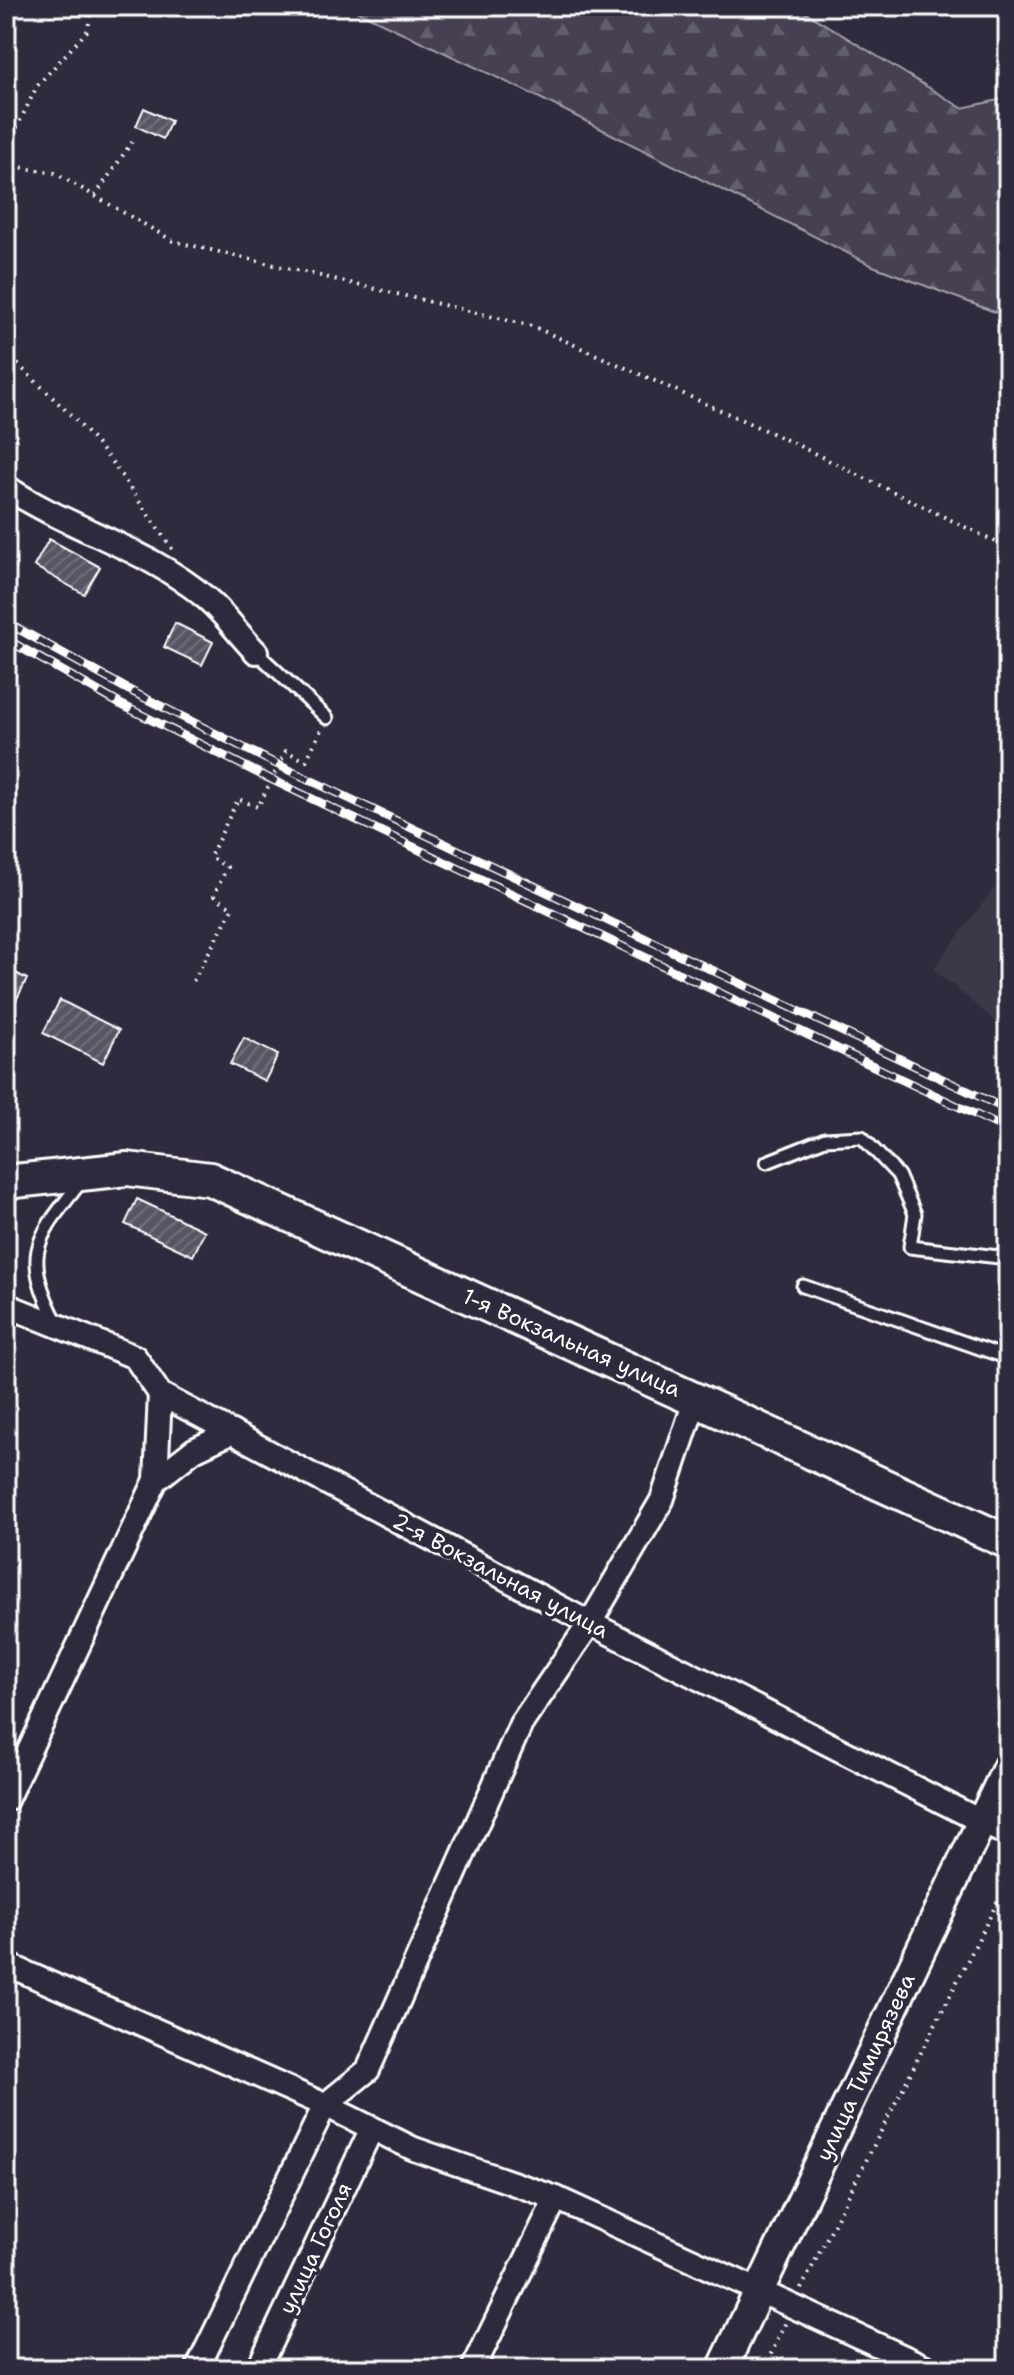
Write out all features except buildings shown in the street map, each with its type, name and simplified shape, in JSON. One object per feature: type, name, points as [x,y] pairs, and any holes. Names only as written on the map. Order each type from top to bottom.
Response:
[{"type":"main road","name":"1-я Вокзальная улица","points":[[6,1182],[127,1169],[210,1179],[1008,1542]]},
{"type":"street","points":[[6,487],[29,503],[121,545],[205,597],[256,652]]},
{"type":"street","name":"2-я Вокзальная улица","points":[[6,1305],[135,1357],[160,1394],[590,1623],[1008,1835]]},
{"type":"street","points":[[6,1800],[156,1480],[160,1394]]},
{"type":"street","points":[[197,2369],[325,2105],[368,2070],[521,1724],[590,1623],[662,1500],[696,1398]]},
{"type":"street","points":[[156,1480],[194,1450],[232,1432]]},
{"type":"street","name":"улица Тимирязева","points":[[722,2369],[1008,1766]]},
{"type":"street","points":[[6,1964],[325,2105],[414,2149],[556,2198],[758,2293],[930,2369]]},
{"type":"street","name":"улица Гоголя","points":[[258,2369],[372,2128]]},
{"type":"street","points":[[473,2369],[556,2198]]},
{"type":"lane","points":[[256,652],[327,718]]},
{"type":"lane","points":[[767,1162],[825,1139],[862,1137],[898,1175],[915,1214],[910,1247],[1008,1258]]},
{"type":"lane","points":[[59,1327],[38,1286],[37,1246],[87,1174]]},
{"type":"lane","points":[[803,1286],[1008,1358]]},
{"type":"path","points":[[6,150],[37,86],[88,30],[91,6]]},
{"type":"path","points":[[95,196],[132,142]]},
{"type":"path","points":[[6,165],[55,173],[173,241],[532,326],[789,441],[1008,548]]},
{"type":"path","points":[[6,353],[74,418],[112,462],[180,560]]},
{"type":"path","points":[[193,981],[233,908],[214,896],[227,867],[210,857],[238,799],[258,807],[286,751],[306,761],[327,718]]},
{"type":"path","points":[[764,2369],[1008,1881]]},
{"type":"shaded area","points":[[1008,870],[1008,1032],[933,969]]},
{"type":"green space","points":[[346,6],[795,6],[962,108],[1008,98],[1008,317],[873,266],[532,94]]},
{"type":"railway","points":[[6,622],[129,690],[270,761],[1008,1110]]},
{"type":"railway","points":[[6,639],[120,704],[262,775],[1008,1130]]}]
